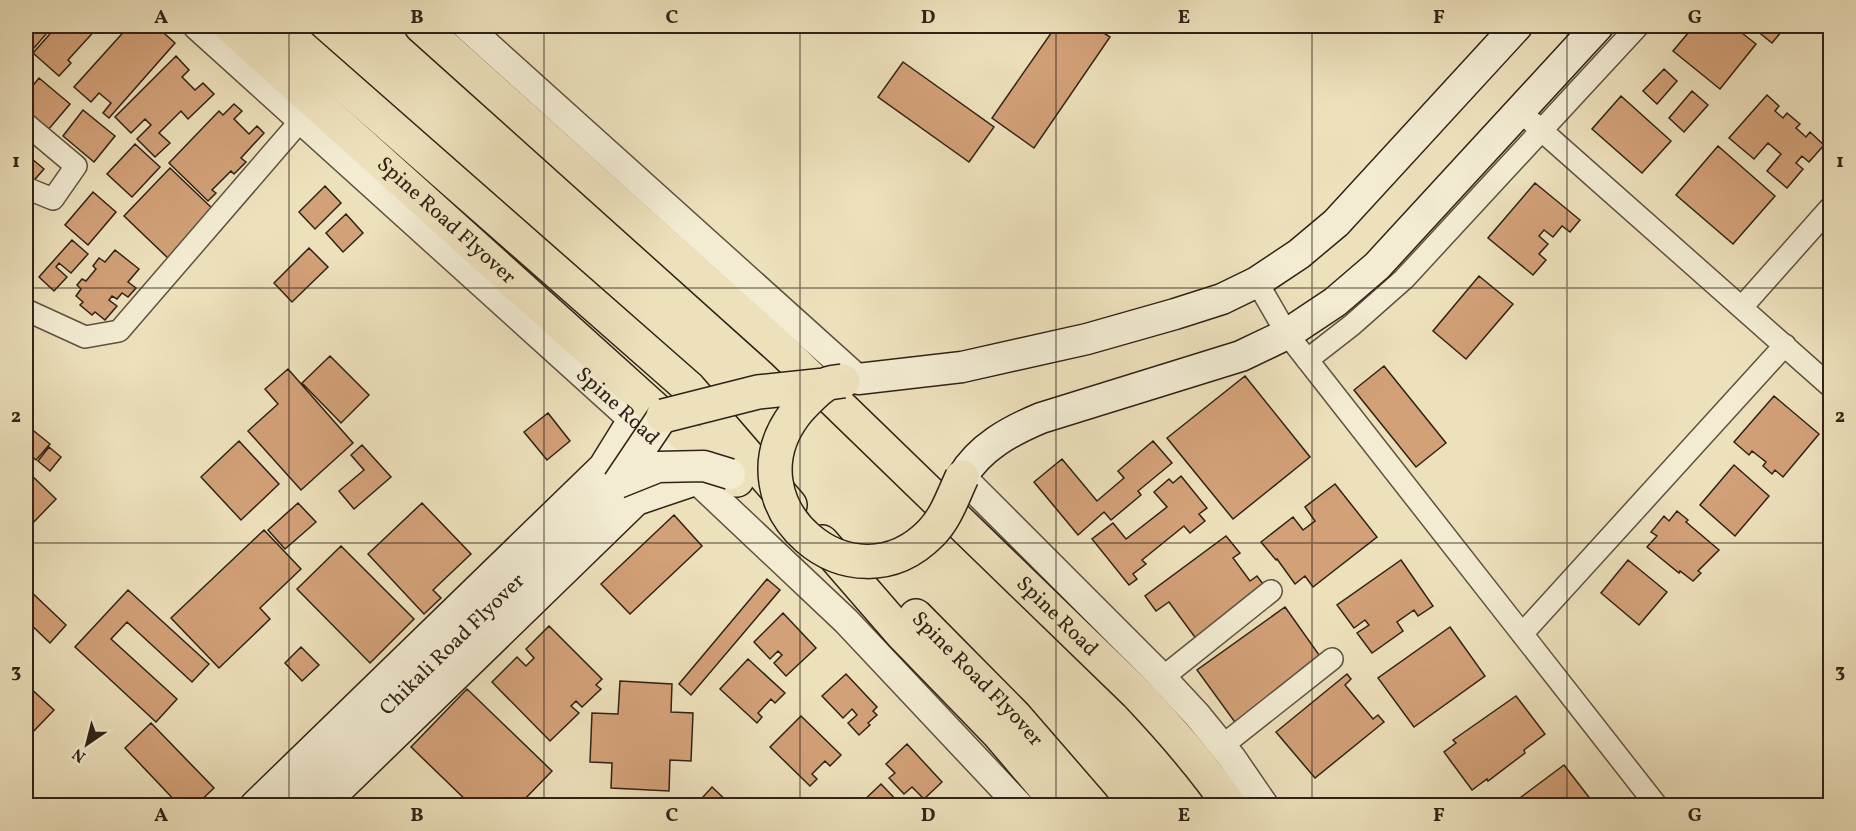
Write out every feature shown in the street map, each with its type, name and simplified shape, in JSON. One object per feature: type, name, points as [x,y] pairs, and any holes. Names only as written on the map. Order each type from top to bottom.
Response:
[{"type":"main road","name":"Spine Road Flyover","points":[[230,26],[648,418],[730,474],[825,551],[856,561],[890,558],[905,552],[932,533],[942,519],[962,477]]},
{"type":"main road","points":[[277,26],[689,388],[901,633],[999,734],[1060,806]]},
{"type":"main road","name":"Spine Road","points":[[421,26],[783,351],[903,466],[1136,693],[1202,767],[1230,806]]},
{"type":"main road","points":[[255,806],[604,467],[648,418],[758,392],[962,367],[1087,339],[1222,299],[1257,282],[1299,254],[1336,223],[1517,26]]},
{"type":"main road","points":[[962,477],[981,453],[1019,427],[1062,411],[1240,356],[1287,334],[1335,302],[1377,266],[1598,26]]},
{"type":"main road","name":"Spine Road Flyover","points":[[798,531],[788,517],[779,494],[775,470],[777,453],[789,422],[799,409],[842,382]]},
{"type":"main road","name":"Chikali Road Flyover","points":[[287,806],[618,483],[648,418]]},
{"type":"main road","name":"Chikali Road Flyover","points":[[618,483],[657,467],[704,466],[730,474]]},
{"type":"main road","points":[[321,806],[636,500],[695,480]]},
{"type":"main road","name":"Spine Road Flyover","points":[[856,561],[917,617],[1015,716],[1093,806]]},
{"type":"street","name":"Spine Road","points":[[197,26],[648,418],[695,480],[846,621],[1020,806]]},
{"type":"street","points":[[466,26],[842,382]]},
{"type":"street","points":[[1307,360],[1352,325],[1404,279],[1638,26]]},
{"type":"street","points":[[1520,110],[1830,386]]},
{"type":"street","points":[[26,310],[85,337],[119,331],[302,119]]},
{"type":"street","points":[[26,124],[76,166],[53,199],[26,188]]},
{"type":"street","points":[[1742,307],[1830,208]]},
{"type":"street","points":[[1257,282],[1287,334],[1657,806]]},
{"type":"street","points":[[1522,634],[1785,345]]},
{"type":"street","name":"Spine Road","points":[[962,477],[1162,678],[1222,746],[1265,806]]},
{"type":"street","points":[[1162,678],[1271,591]]},
{"type":"street","points":[[1222,746],[1332,659]]},
{"type":"building","points":[[26,26],[53,26],[34,48],[26,40]]},
{"type":"building","points":[[57,26],[99,26],[68,60],[71,63],[59,76],[33,53]]},
{"type":"building","points":[[129,26],[156,26],[175,43],[109,118],[103,113],[111,103],[99,93],[91,102],[74,87]]},
{"type":"building","points":[[1056,26],[1093,26],[1110,37],[1034,148],[992,118]]},
{"type":"building","points":[[1694,26],[1733,26],[1756,44],[1720,89],[1673,51]]},
{"type":"building","points":[[1751,26],[1786,26],[1772,43]]},
{"type":"building","points":[[176,56],[189,70],[182,77],[195,90],[203,83],[214,94],[188,119],[181,111],[159,133],[170,143],[155,157],[137,139],[151,125],[145,119],[131,133],[115,117]]},
{"type":"building","points":[[903,62],[994,127],[969,162],[878,97]]},
{"type":"building","points":[[1664,69],[1677,81],[1657,104],[1643,91]]},
{"type":"building","points":[[39,78],[70,104],[48,130],[26,110],[26,94]]},
{"type":"building","points":[[1692,91],[1708,105],[1684,132],[1669,118]]},
{"type":"building","points":[[1767,95],[1779,106],[1775,111],[1783,118],[1787,113],[1800,124],[1796,128],[1806,137],[1810,132],[1824,145],[1809,162],[1802,156],[1796,163],[1803,169],[1787,188],[1767,171],[1781,154],[1768,143],[1754,159],[1729,138]]},
{"type":"building","points":[[1621,96],[1671,141],[1642,173],[1592,129]]},
{"type":"building","points":[[234,104],[242,111],[234,119],[249,134],[257,126],[264,133],[241,158],[246,162],[234,174],[231,171],[212,190],[216,193],[208,201],[169,163],[219,111],[223,115]]},
{"type":"building","points":[[83,110],[115,136],[94,162],[63,136]]},
{"type":"building","points":[[135,144],[160,167],[132,197],[107,174]]},
{"type":"building","points":[[1718,146],[1775,196],[1733,244],[1676,195]]},
{"type":"building","points":[[26,154],[44,169],[29,186],[26,183]]},
{"type":"building","points":[[170,168],[216,212],[170,260],[124,216]]},
{"type":"building","points":[[1535,183],[1580,220],[1570,232],[1562,226],[1553,237],[1544,230],[1539,236],[1548,244],[1539,254],[1546,260],[1533,275],[1488,238]]},
{"type":"building","points":[[325,186],[341,203],[315,229],[299,212]]},
{"type":"building","points":[[93,192],[116,212],[88,245],[65,225]]},
{"type":"building","points":[[346,214],[363,233],[343,252],[326,233]]},
{"type":"building","points":[[72,240],[88,254],[71,273],[59,263],[56,267],[67,277],[54,291],[39,277]]},
{"type":"building","points":[[309,248],[328,267],[292,302],[274,283]]},
{"type":"building","points":[[115,250],[139,269],[128,282],[136,288],[128,297],[122,293],[117,299],[112,296],[109,300],[117,306],[105,320],[95,312],[92,315],[80,305],[83,302],[76,296],[81,289],[77,285],[82,279],[86,281],[96,269],[93,266],[99,258],[105,262]]},
{"type":"building","points":[[1479,276],[1513,304],[1466,359],[1433,331]]},
{"type":"building","points":[[330,356],[369,395],[341,423],[302,383]]},
{"type":"building","points":[[1384,366],[1446,443],[1416,467],[1354,390]]},
{"type":"building","points":[[288,369],[353,443],[301,490],[248,431],[278,404],[265,389]]},
{"type":"building","points":[[1245,376],[1310,457],[1233,519],[1167,438]]},
{"type":"building","points":[[1774,396],[1819,434],[1783,477],[1775,470],[1772,474],[1763,466],[1766,462],[1752,451],[1749,455],[1734,442]]},
{"type":"building","points":[[548,413],[570,441],[547,460],[524,432]]},
{"type":"building","points":[[29,427],[50,444],[36,460],[26,451],[26,432]]},
{"type":"building","points":[[239,441],[279,484],[241,520],[201,477]]},
{"type":"building","points":[[1153,441],[1172,463],[1138,491],[1141,495],[1111,520],[1104,512],[1078,535],[1034,482],[1062,459],[1097,501],[1124,478],[1118,471]]},
{"type":"building","points":[[362,445],[391,477],[354,509],[339,491],[364,470],[351,455]]},
{"type":"building","points":[[49,447],[61,457],[50,471],[38,461]]},
{"type":"building","points":[[1734,465],[1769,496],[1735,536],[1700,505]]},
{"type":"building","points":[[26,470],[56,499],[29,527],[26,524]]},
{"type":"building","points":[[1181,476],[1207,508],[1199,514],[1205,521],[1190,533],[1184,526],[1142,560],[1146,564],[1133,574],[1137,579],[1129,585],[1092,539],[1113,523],[1126,539],[1167,507],[1154,492],[1169,479],[1173,483]]},
{"type":"building","points":[[1335,484],[1377,537],[1313,587],[1305,576],[1295,584],[1261,542],[1293,517],[1303,530],[1315,521],[1305,507]]},
{"type":"building","points":[[298,503],[316,522],[285,549],[268,530]]},
{"type":"building","points":[[422,503],[471,554],[433,590],[441,598],[424,614],[368,554]]},
{"type":"building","points":[[1677,511],[1688,520],[1686,522],[1719,550],[1698,571],[1701,573],[1693,581],[1680,571],[1679,573],[1647,547],[1657,536],[1651,532],[1664,516],[1669,521]]},
{"type":"building","points":[[674,515],[702,546],[630,614],[601,584]]},
{"type":"building","points":[[264,530],[301,569],[260,608],[270,619],[219,668],[171,618]]},
{"type":"building","points":[[1226,536],[1240,553],[1233,558],[1250,581],[1257,576],[1266,588],[1197,640],[1169,602],[1156,611],[1145,596]]},
{"type":"building","points":[[341,546],[414,619],[370,663],[297,589]]},
{"type":"building","points":[[1401,560],[1433,606],[1418,616],[1414,610],[1397,622],[1403,631],[1372,653],[1357,633],[1369,625],[1365,620],[1354,628],[1337,605]]},
{"type":"building","points":[[1628,560],[1667,592],[1639,625],[1601,593]]},
{"type":"building","points":[[767,579],[780,590],[691,695],[679,684]]},
{"type":"building","points":[[26,587],[66,625],[50,643],[26,620]]},
{"type":"building","points":[[128,590],[209,664],[192,682],[127,622],[111,639],[177,699],[156,722],[75,647]]},
{"type":"building","points":[[1285,607],[1322,659],[1237,725],[1197,670]]},
{"type":"building","points":[[783,613],[816,648],[786,676],[774,663],[782,655],[778,651],[770,659],[754,642]]},
{"type":"building","points":[[549,626],[602,679],[596,685],[601,689],[582,707],[576,701],[571,706],[579,713],[550,741],[492,682],[517,657],[526,666],[534,658],[526,649]]},
{"type":"building","points":[[1450,627],[1485,676],[1414,727],[1378,678]]},
{"type":"building","points":[[301,647],[319,665],[302,681],[285,663]]},
{"type":"building","points":[[748,659],[785,693],[775,703],[771,699],[758,713],[762,717],[757,723],[720,689]]},
{"type":"building","points":[[846,674],[877,707],[873,711],[877,715],[859,735],[848,723],[857,715],[852,709],[843,718],[822,696]]},
{"type":"building","points":[[1347,674],[1351,679],[1345,685],[1373,719],[1378,715],[1384,722],[1315,778],[1276,732]]},
{"type":"building","points":[[620,681],[672,684],[671,712],[693,713],[691,761],[670,760],[669,791],[611,788],[612,763],[590,762],[592,713],[618,714]]},
{"type":"building","points":[[26,684],[54,710],[31,734],[26,729]]},
{"type":"building","points":[[467,689],[552,771],[518,806],[472,806],[411,747]]},
{"type":"building","points":[[1516,696],[1545,734],[1524,750],[1525,753],[1472,790],[1444,752],[1456,743],[1453,740]]},
{"type":"building","points":[[801,716],[841,755],[830,766],[825,761],[812,774],[817,779],[810,786],[770,747]]},
{"type":"building","points":[[151,723],[214,788],[195,806],[180,806],[125,748]]},
{"type":"building","points":[[907,744],[942,782],[924,799],[912,787],[904,794],[889,778],[895,773],[886,764]]},
{"type":"building","points":[[1564,765],[1595,805],[1509,806]]},
{"type":"building","points":[[881,784],[902,806],[858,806]]},
{"type":"building","points":[[712,787],[732,806],[695,806]]}]
